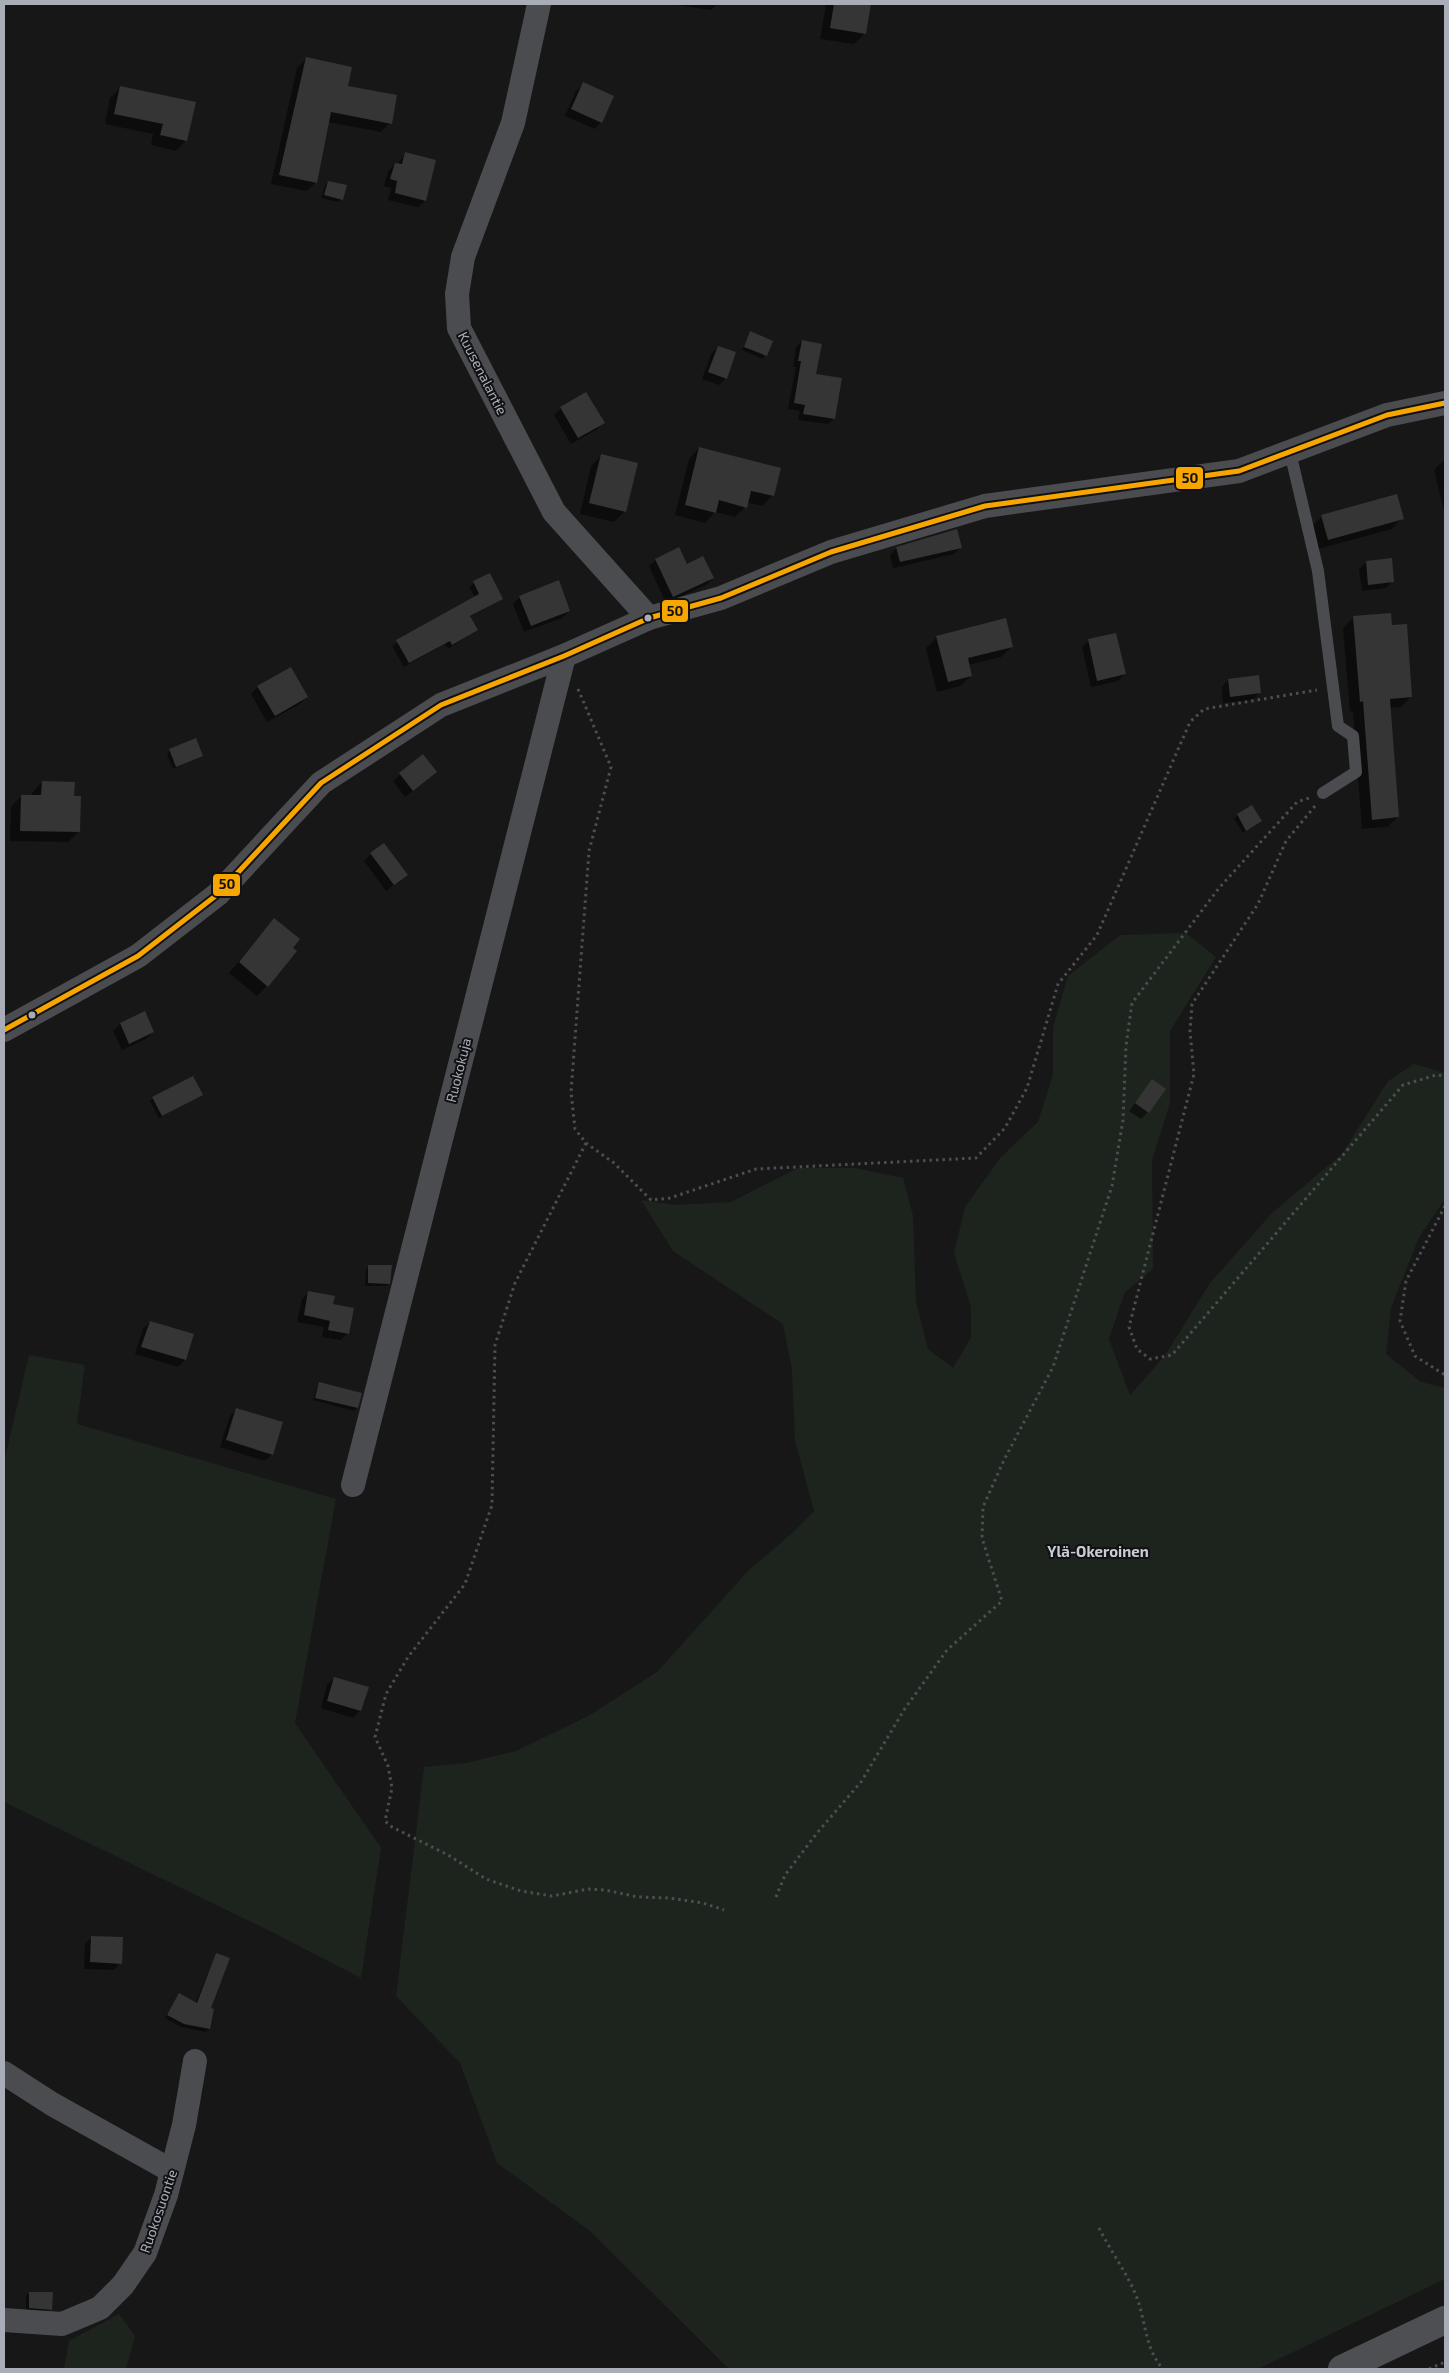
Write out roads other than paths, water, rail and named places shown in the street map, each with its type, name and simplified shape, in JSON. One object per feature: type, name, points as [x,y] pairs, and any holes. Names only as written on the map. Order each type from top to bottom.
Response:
[{"type":"main road","points":[[1342,2369],[1445,2320]]},
{"type":"street","name":"Kuusenalantie","points":[[539,4],[514,123],[464,257],[457,294],[459,328],[554,512],[649,618]]},
{"type":"street","points":[[4,1030],[138,956],[218,894],[320,782],[441,705],[564,656],[649,618],[721,598],[831,552],[985,506],[1239,471],[1387,415],[1445,403]]},
{"type":"street","name":"Ruokokuja","points":[[353,1485],[564,656]]},
{"type":"street","name":"Ruokosuontie","points":[[4,2320],[62,2324],[100,2308],[123,2285],[145,2253],[166,2195],[184,2125],[195,2060]]},
{"type":"street","points":[[4,2073],[52,2104],[172,2171]]},
{"type":"lane","points":[[1290,452],[1318,571],[1338,726],[1353,736],[1356,772],[1323,794]]},
{"type":"district","name":"Ylä-Okeroinen","points":[[1098,1551]]}]
